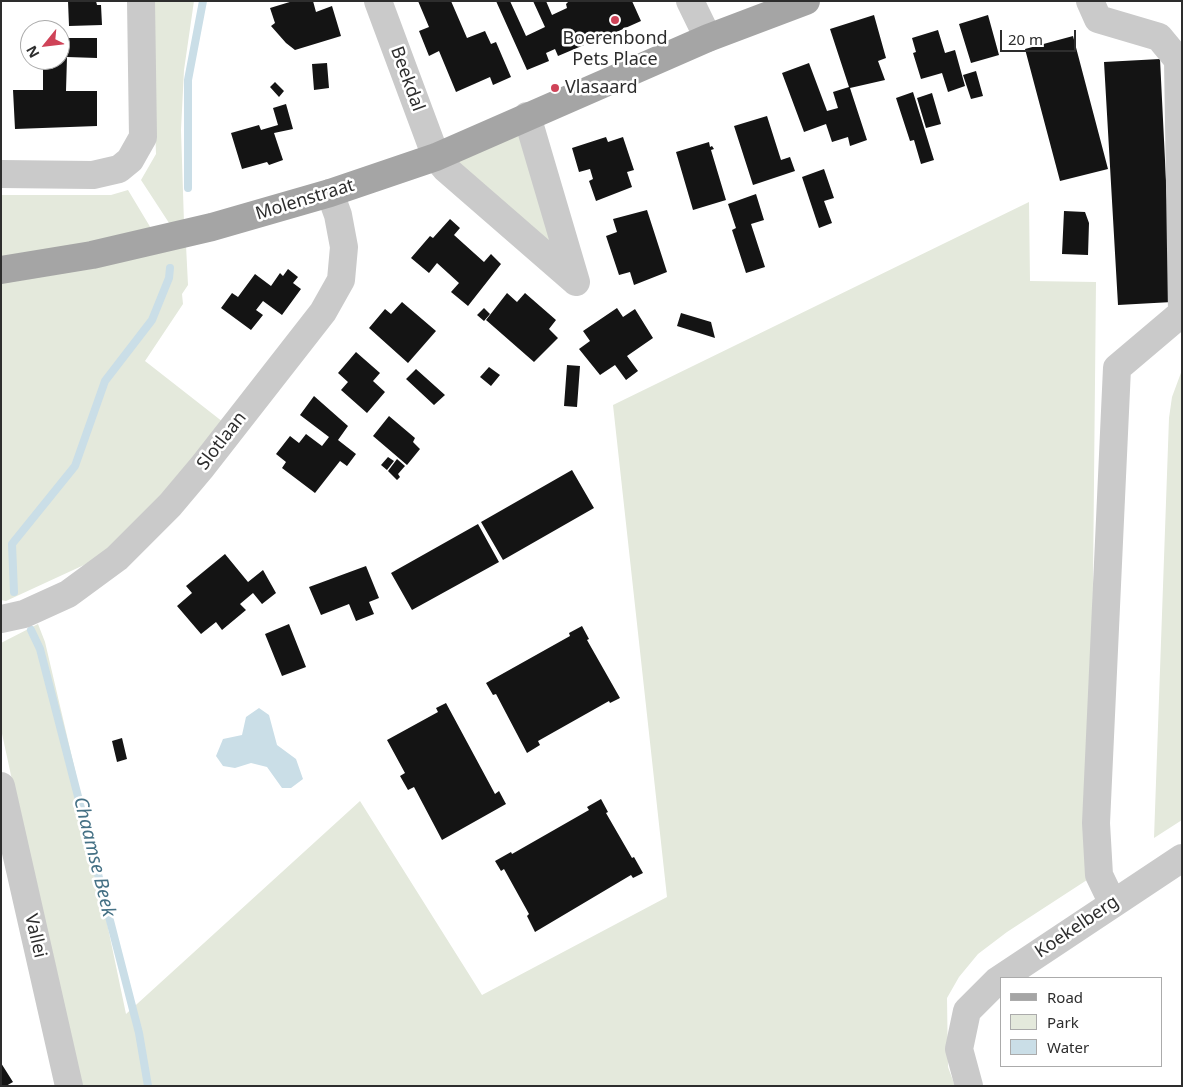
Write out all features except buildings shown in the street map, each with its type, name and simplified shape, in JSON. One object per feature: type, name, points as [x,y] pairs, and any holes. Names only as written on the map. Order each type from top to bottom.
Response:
[{"type":"main road","name":"Molenstraat","points":[[1,270],[111,251],[212,227],[330,193],[436,158],[595,86],[708,38],[806,1]]},
{"type":"street","points":[[1,174],[93,175],[119,169],[130,160],[143,136],[141,1]]},
{"type":"street","name":"Beekdal","points":[[378,1],[436,158]]},
{"type":"street","points":[[690,1],[708,38]]},
{"type":"street","points":[[1090,1],[1098,19],[1159,37],[1178,60],[1182,313],[1117,368],[1096,822],[1099,876],[1113,904]]},
{"type":"street","points":[[436,158],[446,170],[576,282],[527,116]]},
{"type":"street","name":"Slotlaan","points":[[1,618],[24,614],[68,594],[117,558],[170,505],[202,467],[323,312],[341,280],[344,247],[338,215],[330,193]]},
{"type":"street","name":"Vallei","points":[[1,786],[8,844],[69,1086]]},
{"type":"street","name":"Koekelberg","points":[[1003,977],[1182,858]]},
{"type":"street","name":"Koekelberg","points":[[969,1086],[959,1048],[968,1011],[1000,979]]},
{"type":"green space","points":[[151,1],[194,1],[184,70],[181,130],[184,223],[171,226],[141,180],[156,154]]},
{"type":"green space","points":[[519,130],[560,255],[450,159]]},
{"type":"green space","points":[[128,190],[152,230],[1,259],[1,195],[111,195]]},
{"type":"green space","points":[[1029,202],[1030,281],[1096,282],[1090,878],[1007,932],[978,954],[959,977],[947,998],[948,1067],[955,1086],[78,1086],[1,729],[1,643],[38,624],[45,642],[75,770],[126,1014],[360,801],[482,995],[667,897],[613,405]]},
{"type":"green space","points":[[186,245],[188,285],[182,294],[183,304],[145,361],[223,422],[118,545],[84,565],[6,601],[1,600],[1,281]]},
{"type":"green space","points":[[1182,370],[1182,820],[1154,838],[1169,418],[1172,397]]},
{"type":"water","points":[[259,708],[269,715],[277,745],[296,759],[303,779],[291,788],[282,788],[267,767],[251,763],[235,768],[223,766],[216,756],[223,739],[242,735],[246,717]]},
{"type":"waterway","name":"Chaamse Beek","points":[[188,188],[188,80],[203,1]]},
{"type":"waterway","name":"Chaamse Beek","points":[[14,592],[12,544],[75,466],[105,381],[152,320],[169,278],[170,268]]},
{"type":"waterway","name":"Chaamse Beek","points":[[31,630],[40,649],[139,1033],[148,1086]]},
{"type":"place","name":"Boerenbond Pets Place","points":[[615,20]]},
{"type":"place","name":"Vlasaard","points":[[555,88]]}]
